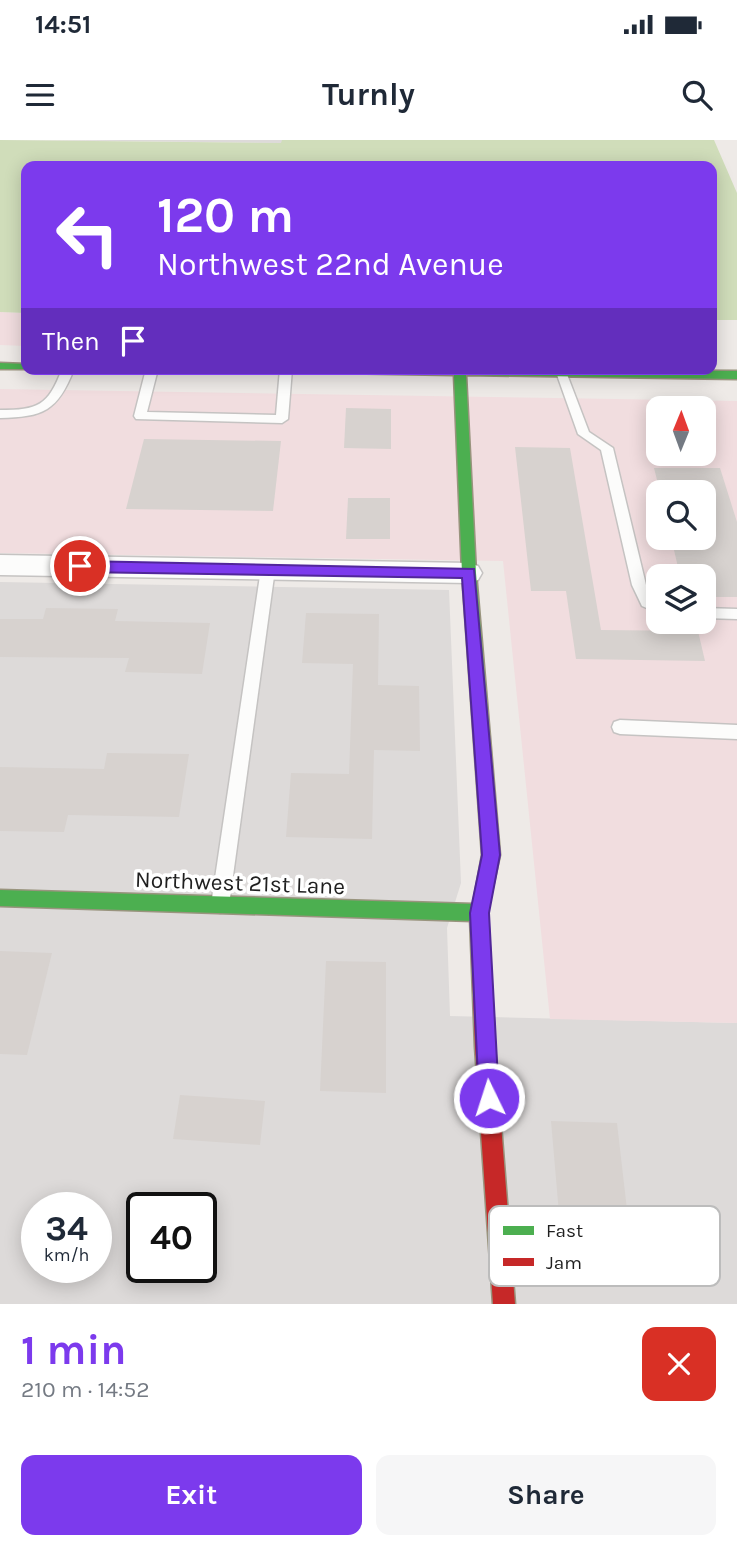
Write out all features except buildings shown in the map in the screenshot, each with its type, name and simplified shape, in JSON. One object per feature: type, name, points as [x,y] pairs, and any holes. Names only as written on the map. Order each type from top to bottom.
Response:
[{"type":"street","points":[[0,366],[21,367]]},
{"type":"street","points":[[460,375],[469,573],[491,855],[480,913],[485,1047],[497,1206]]},
{"type":"street","points":[[717,375],[737,375]]},
{"type":"street","points":[[0,565],[469,573]]},
{"type":"street","name":"Northwest 21st Lane","points":[[0,898],[480,913]]},
{"type":"street","points":[[503,1286],[504,1304]]},
{"type":"lane","points":[[0,414],[28,413],[46,408],[57,398],[66,375]]},
{"type":"lane","points":[[150,375],[140,416],[282,419],[286,375]]},
{"type":"lane","points":[[563,375],[584,434],[607,448],[639,585],[646,600]]},
{"type":"lane","points":[[220,905],[268,569]]},
{"type":"lane","points":[[716,613],[737,614]]},
{"type":"lane","points":[[620,727],[737,732]]},
{"type":"shaded area","points":[[47,140],[282,140],[282,143]]},
{"type":"shaded area","points":[[0,312],[21,313],[21,346],[0,345]]},
{"type":"shaded area","points":[[0,389],[646,400],[646,466],[716,466],[716,401],[737,401],[737,1023],[550,1019],[503,561],[0,553]]},
{"type":"shaded area","points":[[0,582],[449,590],[461,883],[447,928],[450,1016],[737,1023],[737,1304],[0,1304]]},
{"type":"green space","points":[[0,140],[281,143],[282,140],[714,140],[737,193],[737,320],[717,320],[717,161],[21,161],[21,313],[0,312]]},
{"type":"traffic: fast","points":[[0,366],[21,367]]},
{"type":"traffic: fast","points":[[460,375],[469,573],[491,855],[479,917]]},
{"type":"traffic: fast","points":[[717,375],[737,375]]},
{"type":"traffic: fast","points":[[0,898],[479,913]]},
{"type":"traffic: jam","points":[[479,917],[497,1206]]},
{"type":"traffic: jam","points":[[503,1286],[504,1304]]},
{"type":"route","points":[[80,566],[469,573],[491,855],[480,913],[489,1098]]}]
